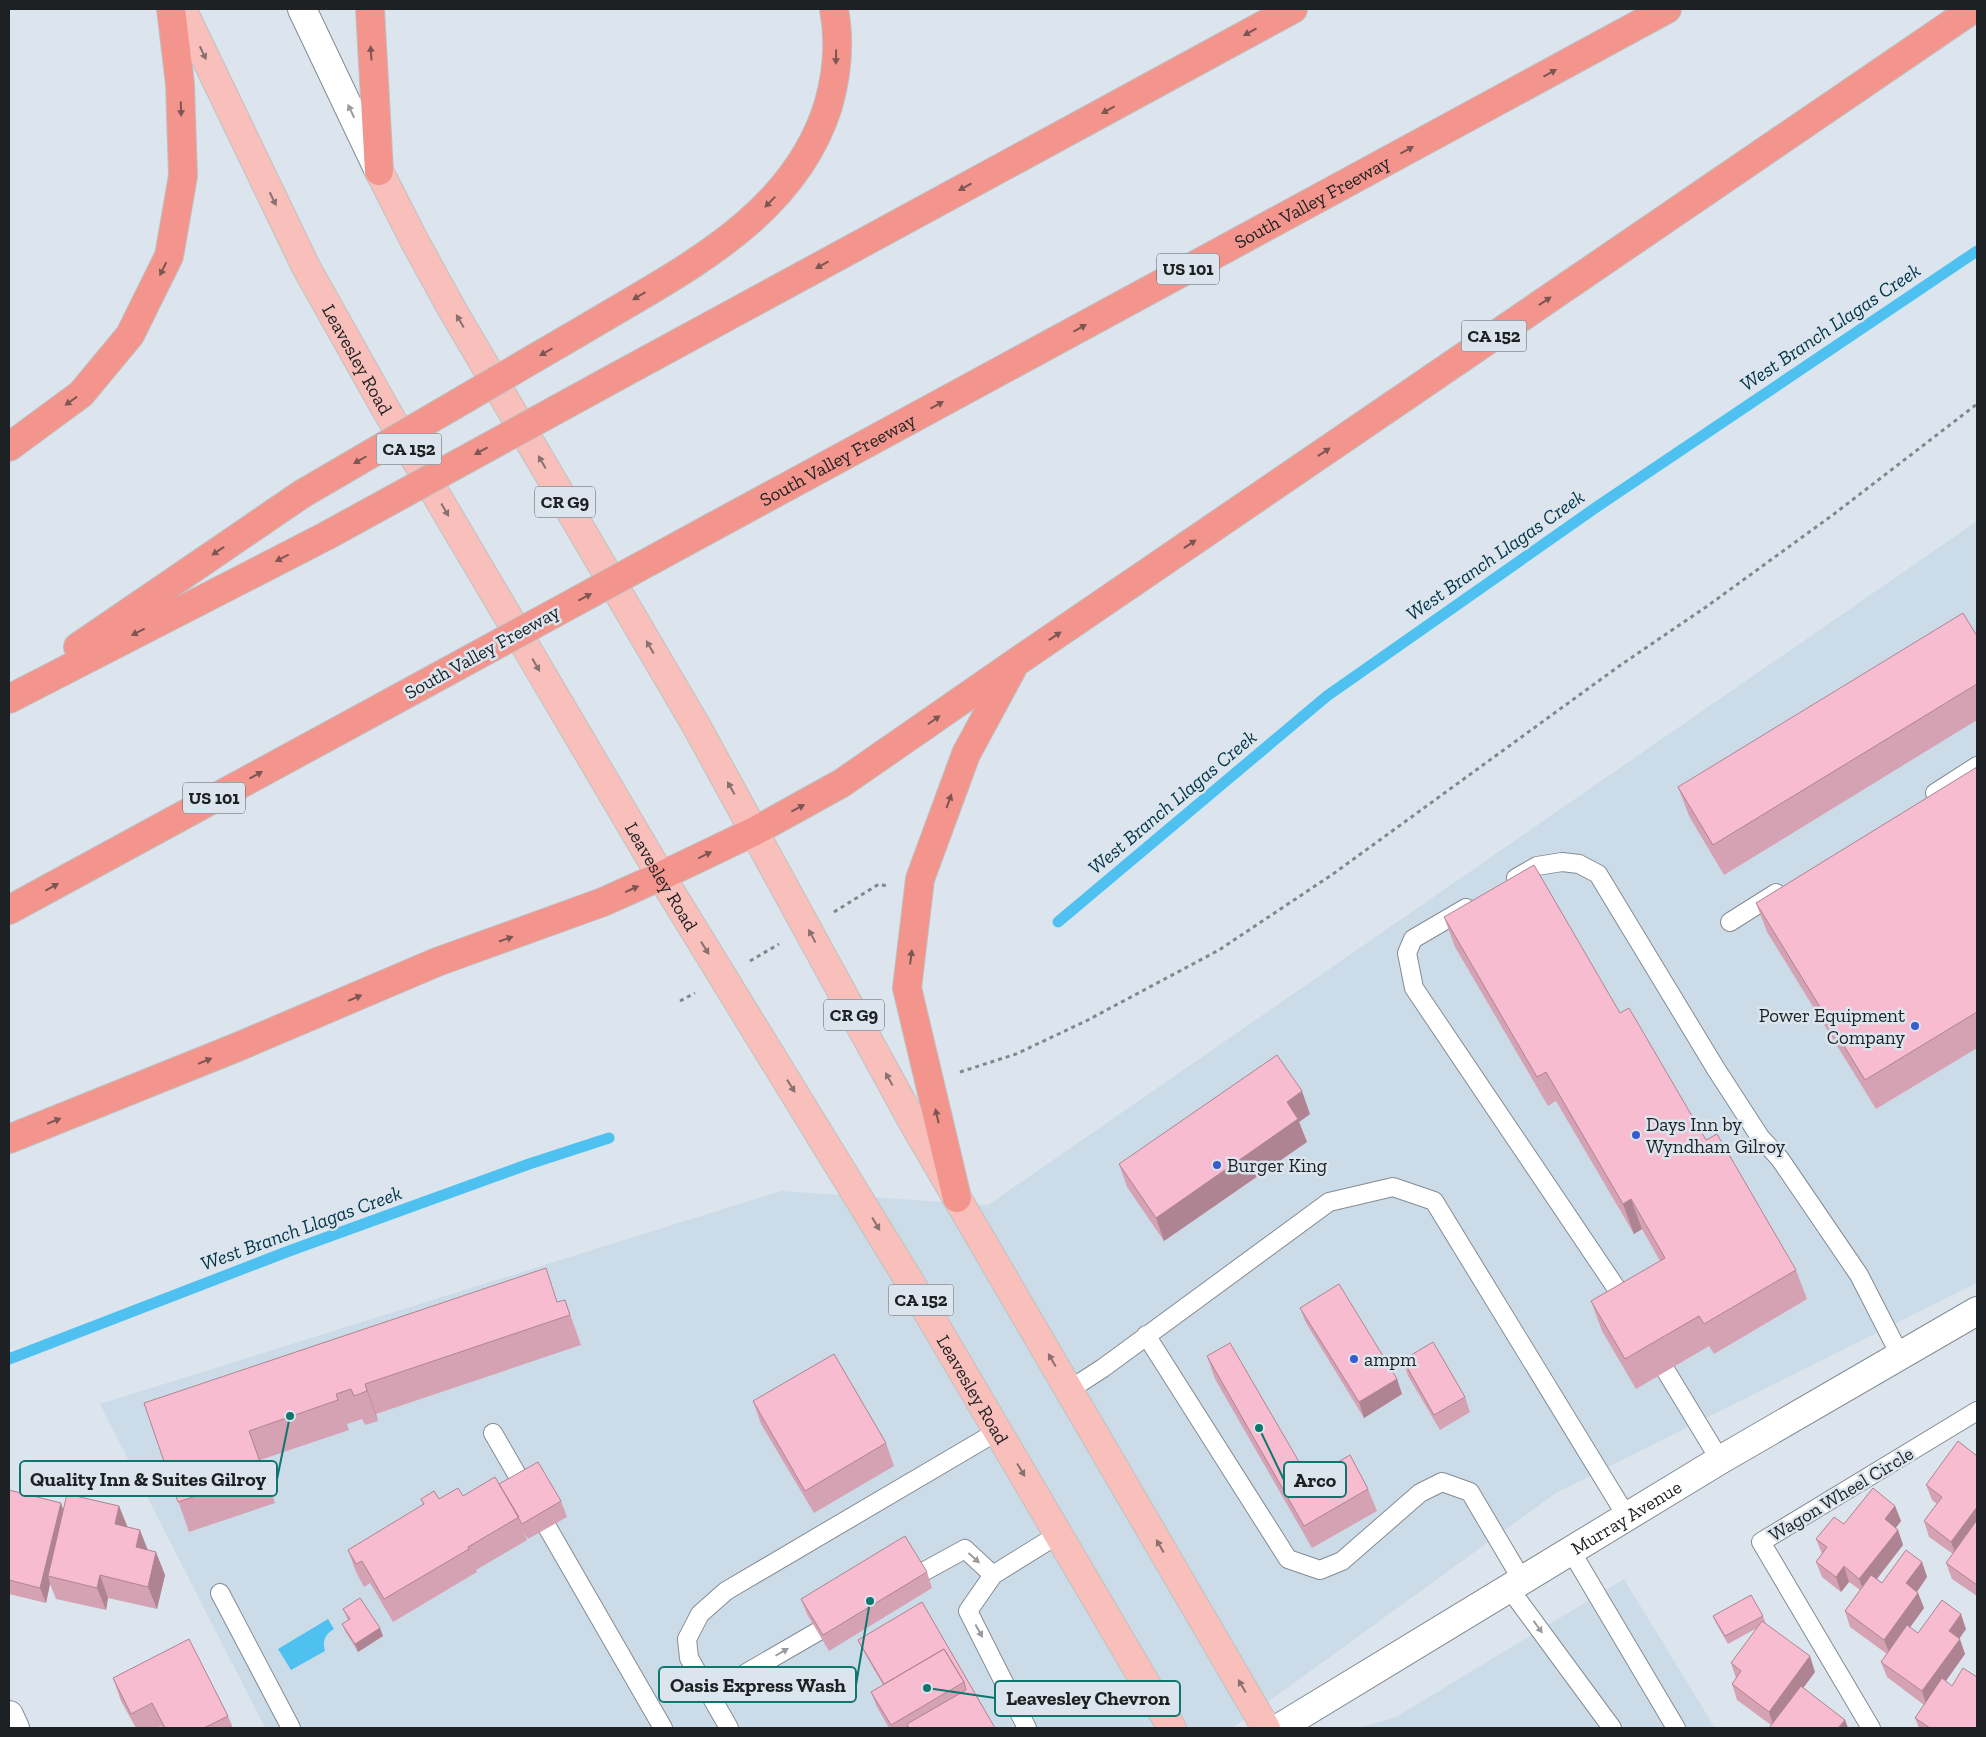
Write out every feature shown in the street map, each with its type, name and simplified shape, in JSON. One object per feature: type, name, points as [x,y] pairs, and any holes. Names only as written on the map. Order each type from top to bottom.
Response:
[{"type":"highway","points":[[9,447],[81,394],[130,336],[169,256],[183,176],[180,84],[171,9]]},
{"type":"highway","points":[[370,9],[379,171]]},
{"type":"highway","points":[[9,694],[302,494],[588,327],[691,264],[727,240],[762,211],[797,170],[823,120],[831,94],[836,66],[837,39],[834,9]]},
{"type":"highway","points":[[9,699],[326,536],[1293,9]]},
{"type":"highway","name":"South Valley Freeway","points":[[9,910],[1667,9]]},
{"type":"highway","name":"CA 152","points":[[957,1198],[907,988],[920,879],[966,754],[1015,663],[1973,9]]},
{"type":"highway","points":[[9,1139],[240,1046],[437,962],[603,902],[661,876],[755,831],[842,783],[1015,663]]},
{"type":"main road","name":"Leavesley Road","points":[[182,9],[274,202],[345,338],[661,876],[873,1220],[1172,1728]]},
{"type":"main road","name":"CR G9","points":[[379,171],[437,282],[697,727],[877,1057],[957,1198]]},
{"type":"main road","name":"CA 152","points":[[957,1198],[1266,1728]]},
{"type":"street","name":"CR G9","points":[[302,9],[379,171]]},
{"type":"street","name":"Murray Avenue","points":[[1278,1728],[1720,1460],[1901,1357],[1977,1311]]},
{"type":"street","points":[[9,1715],[16,1728]]},
{"type":"lane","points":[[1920,803],[1977,766]]},
{"type":"lane","points":[[1504,885],[1537,866],[1562,862],[1579,864],[1598,874],[1725,1084],[1760,1137],[1780,1159],[1859,1275],[1901,1357]]},
{"type":"lane","points":[[1730,922],[1787,886]]},
{"type":"lane","points":[[1479,900],[1413,940],[1407,953],[1414,988],[1633,1313]]},
{"type":"lane","points":[[1069,1390],[1103,1368],[1329,1202],[1393,1187],[1434,1201],[1627,1517]]},
{"type":"lane","points":[[1146,1335],[1288,1559],[1320,1570],[1342,1561],[1420,1493],[1442,1482],[1470,1492],[1516,1584],[1612,1728]]},
{"type":"lane","points":[[1666,1371],[1720,1460]]},
{"type":"lane","name":"Wagon Wheel Circle","points":[[1871,1728],[1761,1542],[1977,1411]]},
{"type":"lane","points":[[729,1728],[689,1658],[687,1639],[700,1614],[726,1591],[998,1431]]},
{"type":"lane","points":[[492,1433],[663,1728]]},
{"type":"lane","points":[[1027,1728],[968,1611],[993,1575],[1059,1534]]},
{"type":"lane","points":[[923,1572],[965,1549],[993,1575]]},
{"type":"lane","points":[[1571,1551],[1676,1728]]},
{"type":"lane","points":[[220,1593],[291,1728]]},
{"type":"lane","points":[[710,1694],[817,1632]]},
{"type":"path","points":[[929,1081],[1016,1054],[1086,1021],[1219,950],[1333,874],[1622,664],[1706,607],[1834,514],[1977,404]]},
{"type":"path","points":[[680,1001],[879,884],[888,886]]},
{"type":"shaded area","points":[[1977,521],[1977,1283],[1556,1493],[1232,1728],[265,1728],[100,1404],[781,1191],[988,1205]]},
{"type":"shaded area","points":[[1624,1579],[1715,1728],[1357,1728],[1396,1717]]},
{"type":"water","points":[[328,1619],[334,1629],[325,1638],[325,1651],[291,1670],[278,1649]]},
{"type":"building","points":[[1963,613],[1977,636],[1977,684],[1713,845],[1678,787]]},
{"type":"building","points":[[1977,767],[1977,1012],[1865,1080],[1756,903]]},
{"type":"building","name":"Days Inn by Wyndham Gilroy","points":[[1534,865],[1620,1013],[1629,1008],[1706,1140],[1717,1134],[1796,1270],[1704,1324],[1699,1316],[1625,1359],[1591,1301],[1665,1258],[1631,1199],[1623,1204],[1546,1072],[1537,1077],[1444,917]]},
{"type":"building","name":"Burger King","points":[[1277,1055],[1302,1091],[1287,1102],[1298,1119],[1156,1218],[1119,1164]]},
{"type":"building","points":[[546,1268],[557,1302],[565,1300],[570,1315],[365,1384],[367,1391],[354,1396],[351,1389],[336,1394],[338,1400],[249,1431],[264,1473],[178,1502],[144,1403]]},
{"type":"building","name":"ampm","points":[[1339,1284],[1397,1379],[1359,1402],[1300,1308]]},
{"type":"building","points":[[1433,1342],[1465,1397],[1434,1415],[1403,1360]]},
{"type":"building","points":[[1230,1343],[1309,1479],[1350,1455],[1368,1489],[1304,1526],[1207,1356]]},
{"type":"building","points":[[834,1354],[886,1443],[805,1491],[753,1401]]},
{"type":"building","points":[[1958,1441],[1977,1456],[1977,1507],[1951,1542],[1924,1521],[1942,1497],[1926,1485]]},
{"type":"building","points":[[538,1462],[561,1501],[522,1524],[499,1484]]},
{"type":"building","points":[[495,1477],[519,1517],[384,1599],[362,1561],[356,1564],[348,1550],[424,1504],[421,1499],[434,1491],[439,1499],[458,1488],[463,1496]]},
{"type":"building","points":[[1873,1488],[1895,1506],[1885,1519],[1898,1530],[1859,1579],[1844,1566],[1836,1577],[1816,1562],[1827,1547],[1816,1539],[1834,1517],[1844,1524]]},
{"type":"building","points":[[9,1490],[61,1503],[40,1588],[9,1580]]},
{"type":"building","points":[[67,1494],[119,1506],[115,1524],[140,1530],[136,1547],[156,1552],[148,1587],[100,1575],[97,1588],[48,1576]]},
{"type":"building","points":[[1977,1520],[1977,1585],[1946,1563]]},
{"type":"building","points":[[905,1536],[927,1572],[823,1635],[801,1599]]},
{"type":"building","points":[[1906,1550],[1922,1562],[1906,1583],[1918,1593],[1884,1640],[1845,1611],[1871,1575],[1882,1583]]},
{"type":"building","points":[[1751,1595],[1763,1616],[1725,1636],[1713,1616]]},
{"type":"building","points":[[360,1598],[380,1628],[355,1644],[342,1624],[350,1619],[343,1609]]},
{"type":"building","points":[[1942,1600],[1961,1614],[1949,1631],[1960,1639],[1922,1691],[1881,1662],[1907,1625],[1918,1633]]},
{"type":"building","points":[[922,1602],[995,1728],[909,1728],[907,1724],[966,1690],[964,1682],[944,1649],[884,1684],[858,1640]]},
{"type":"building","points":[[1762,1621],[1810,1656],[1769,1712],[1732,1684],[1741,1671],[1731,1663]]},
{"type":"building","points":[[189,1639],[228,1716],[204,1728],[165,1728],[152,1703],[131,1714],[113,1678]]},
{"type":"building","points":[[944,1649],[964,1682],[891,1725],[871,1692]]},
{"type":"building","points":[[1963,1668],[1977,1677],[1977,1728],[1930,1728],[1915,1718],[1942,1678],[1952,1686]]},
{"type":"building","points":[[1801,1686],[1845,1720],[1838,1728],[1769,1728]]},
{"type":"waterway","name":"West Branch Llagas Creek","points":[[1058,922],[1327,696],[1598,506],[1977,251]]},
{"type":"waterway","name":"West Branch Llagas Creek","points":[[9,1359],[289,1251],[529,1164],[609,1138]]},
{"type":"place","name":"Power Equipment Company","points":[[1915,1026]]},
{"type":"place","name":"Days Inn by Wyndham Gilroy","points":[[1636,1135]]},
{"type":"place","name":"Burger King","points":[[1217,1165]]},
{"type":"place","name":"ampm","points":[[1354,1359]]},
{"type":"place","name":"Quality Inn & Suites Gilroy","points":[[290,1416]]},
{"type":"place","name":"Arco","points":[[1259,1428]]},
{"type":"place","name":"Oasis Express Wash","points":[[870,1601]]},
{"type":"place","name":"Leavesley Chevron","points":[[927,1688]]}]
